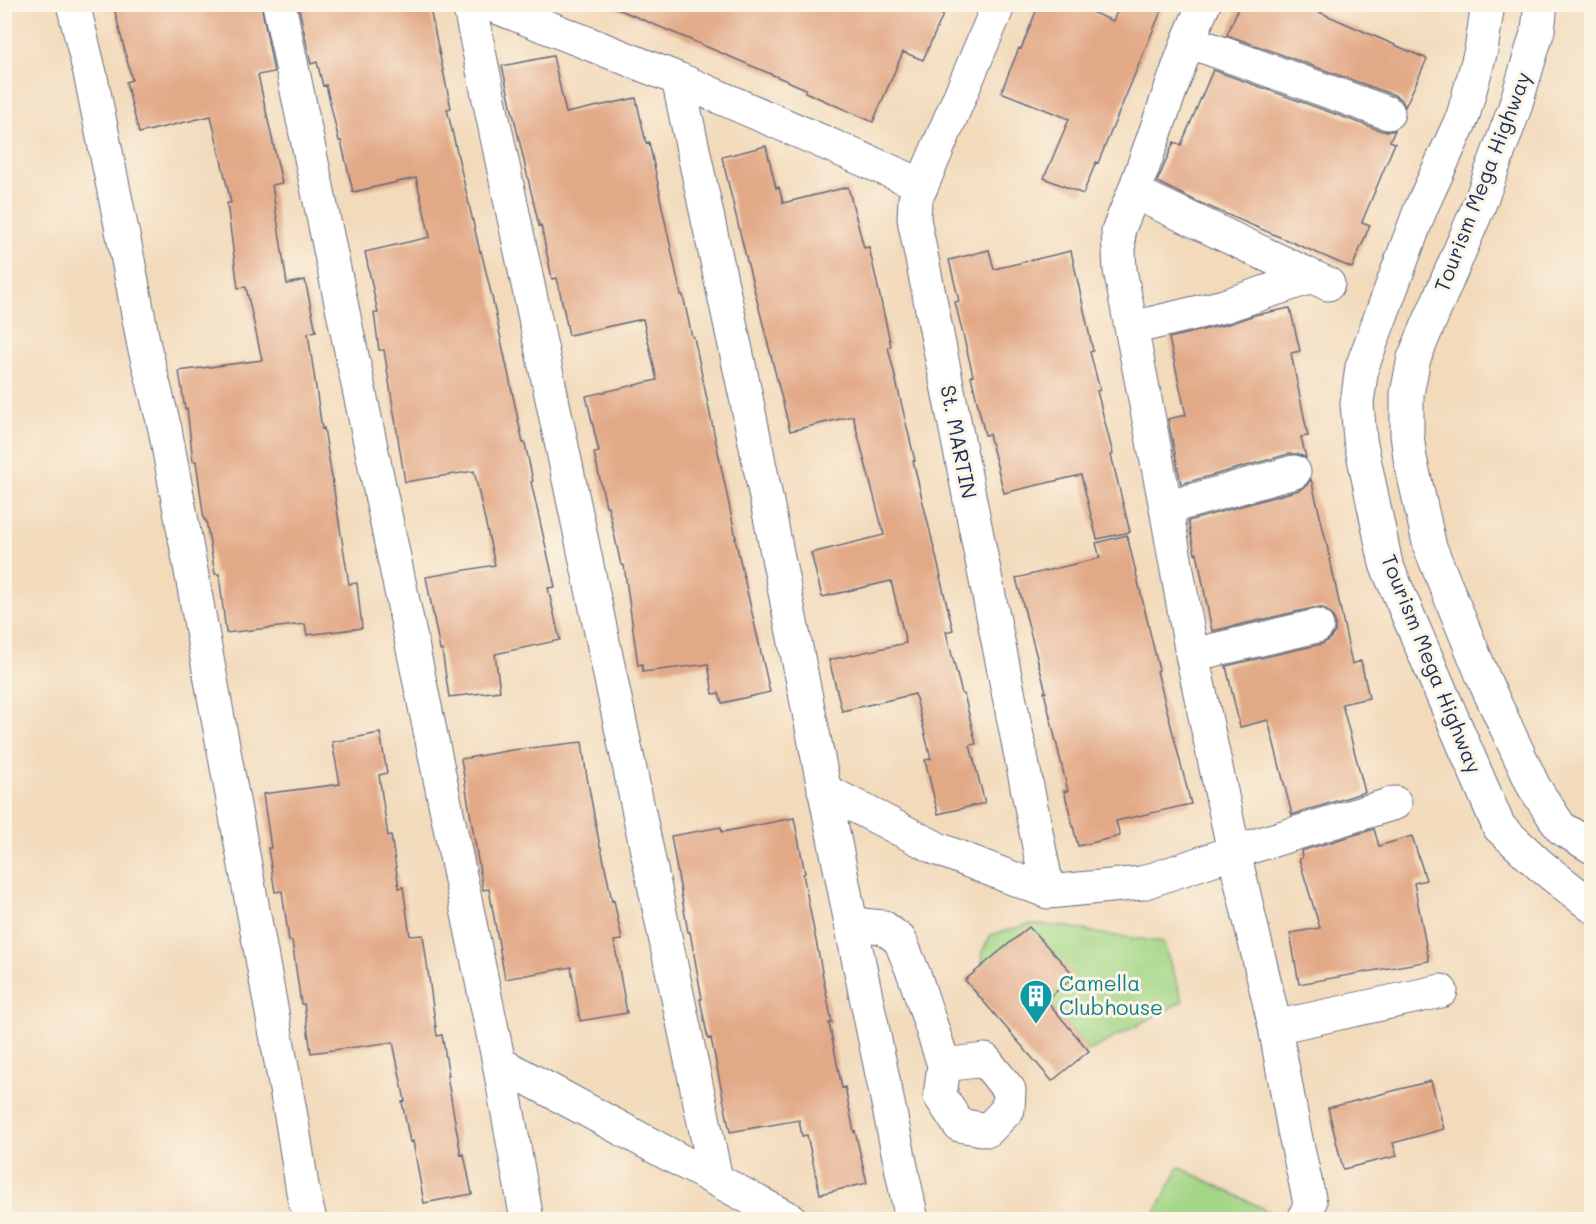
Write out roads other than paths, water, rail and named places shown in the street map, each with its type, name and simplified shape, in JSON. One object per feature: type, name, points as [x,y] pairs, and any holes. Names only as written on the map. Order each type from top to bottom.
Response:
[{"type":"street","points":[[73,4],[90,73],[144,346],[165,429],[303,1192],[310,1220]]},
{"type":"street","points":[[279,4],[499,1063],[527,1220]]},
{"type":"street","points":[[469,4],[716,1179]]},
{"type":"street","points":[[489,4],[678,79],[922,185]]},
{"type":"street","points":[[1204,4],[1188,41],[1118,231],[1120,270],[1192,655],[1275,1028],[1310,1203],[1304,1220]]},
{"type":"street","name":"Tourism Mega Highway","points":[[1488,4],[1482,50],[1463,116],[1421,208],[1362,367],[1357,403],[1360,438],[1386,564],[1499,827],[1542,866],[1592,906]]},
{"type":"street","name":"Tourism Mega Highway","points":[[1541,4],[1538,30],[1514,110],[1478,208],[1414,358],[1407,394],[1407,434],[1410,458],[1430,547],[1485,682],[1534,787],[1561,828],[1592,847]]},
{"type":"street","name":"St. MARTIN","points":[[995,6],[915,200],[914,219],[1048,892]]},
{"type":"street","points":[[1188,41],[1388,113]]},
{"type":"street","points":[[678,79],[747,402],[912,1220]]},
{"type":"street","points":[[1132,328],[1319,281],[1134,192]]},
{"type":"street","points":[[1166,508],[1294,472]]},
{"type":"street","points":[[1192,655],[1317,627]]},
{"type":"street","points":[[824,790],[938,849],[1048,892],[1142,883],[1234,852],[1395,803]]},
{"type":"street","points":[[852,924],[883,927],[900,940],[915,977],[944,1065]]},
{"type":"street","points":[[1275,1028],[1442,991]]},
{"type":"street","points":[[499,1063],[791,1220]]},
{"type":"place","name":"Camella Clubhouse","points":[[1036,1025]]}]
